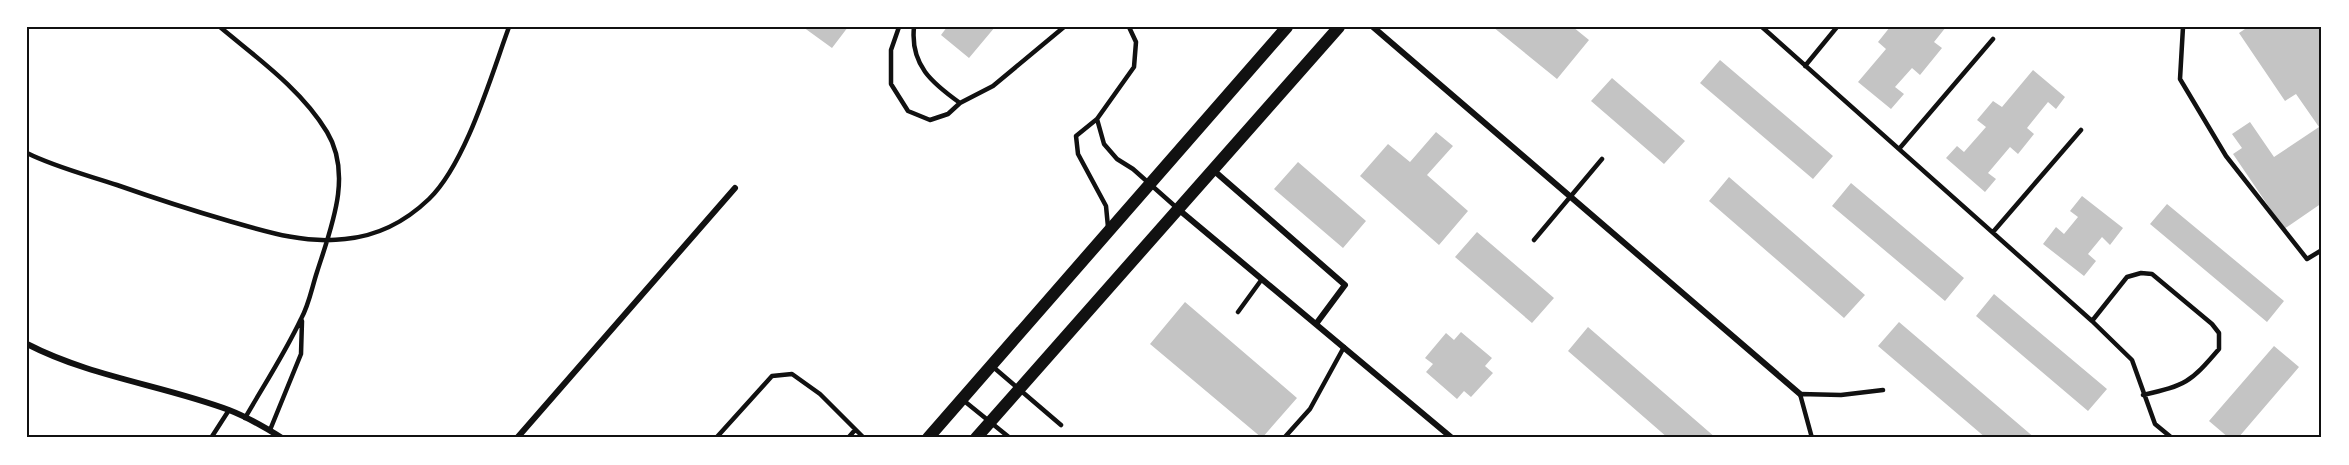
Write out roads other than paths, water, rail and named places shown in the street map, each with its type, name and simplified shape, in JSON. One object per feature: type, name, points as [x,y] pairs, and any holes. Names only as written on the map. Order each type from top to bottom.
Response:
[{"type":"main road","points":[[928,438],[1287,27]]},
{"type":"main road","points":[[976,438],[1212,168],[1339,27]]},
{"type":"street","points":[[1373,27],[1800,394]]},
{"type":"street","points":[[1212,168],[1345,285],[1316,324]]},
{"type":"street","points":[[517,438],[735,188]]},
{"type":"street","points":[[1177,208],[1452,438]]},
{"type":"street","points":[[27,344],[53,357],[90,370],[229,410],[282,438]]},
{"type":"lane","points":[[220,27],[280,78],[308,106],[327,132],[336,153],[339,191],[335,215],[302,318],[245,418]]},
{"type":"lane","points":[[27,153],[177,206],[285,237],[343,240],[368,235],[387,229],[409,216],[444,182],[484,96],[509,27]]},
{"type":"lane","points":[[899,27],[891,50],[891,84],[908,111],[930,120],[948,114],[960,103],[993,86],[1064,27]]},
{"type":"lane","points":[[914,27],[913,39],[919,63],[934,85],[960,103]]},
{"type":"lane","points":[[1108,232],[1106,206],[1078,154],[1076,136],[1097,119],[1134,67],[1136,42],[1129,27]]},
{"type":"lane","points":[[1762,27],[2092,321],[2132,360],[2155,424],[2172,438]]},
{"type":"lane","points":[[1805,66],[1837,27]]},
{"type":"lane","points":[[2183,27],[2180,79],[2226,156],[2307,259],[2322,250]]},
{"type":"lane","points":[[1899,149],[1993,39]]},
{"type":"lane","points":[[1097,119],[1104,144],[1117,159],[1177,208]]},
{"type":"lane","points":[[1993,232],[2081,130]]},
{"type":"lane","points":[[1534,240],[1602,159]]},
{"type":"lane","points":[[2092,321],[2127,277],[2141,273],[2152,274],[2212,324],[2218,333],[2219,349],[2196,376],[2177,387],[2143,395]]},
{"type":"lane","points":[[1238,312],[1262,279]]},
{"type":"lane","points":[[270,430],[301,354],[302,318]]},
{"type":"lane","points":[[1284,438],[1310,409],[1344,346]]},
{"type":"lane","points":[[991,366],[1061,425]]},
{"type":"lane","points":[[716,438],[772,376],[792,374],[820,394],[864,438]]},
{"type":"lane","points":[[1812,438],[1800,394],[1841,396],[1883,390]]},
{"type":"lane","points":[[962,399],[1010,438]]},
{"type":"lane","points":[[211,438],[229,410]]},
{"type":"lane","points":[[848,438],[855,430]]}]
